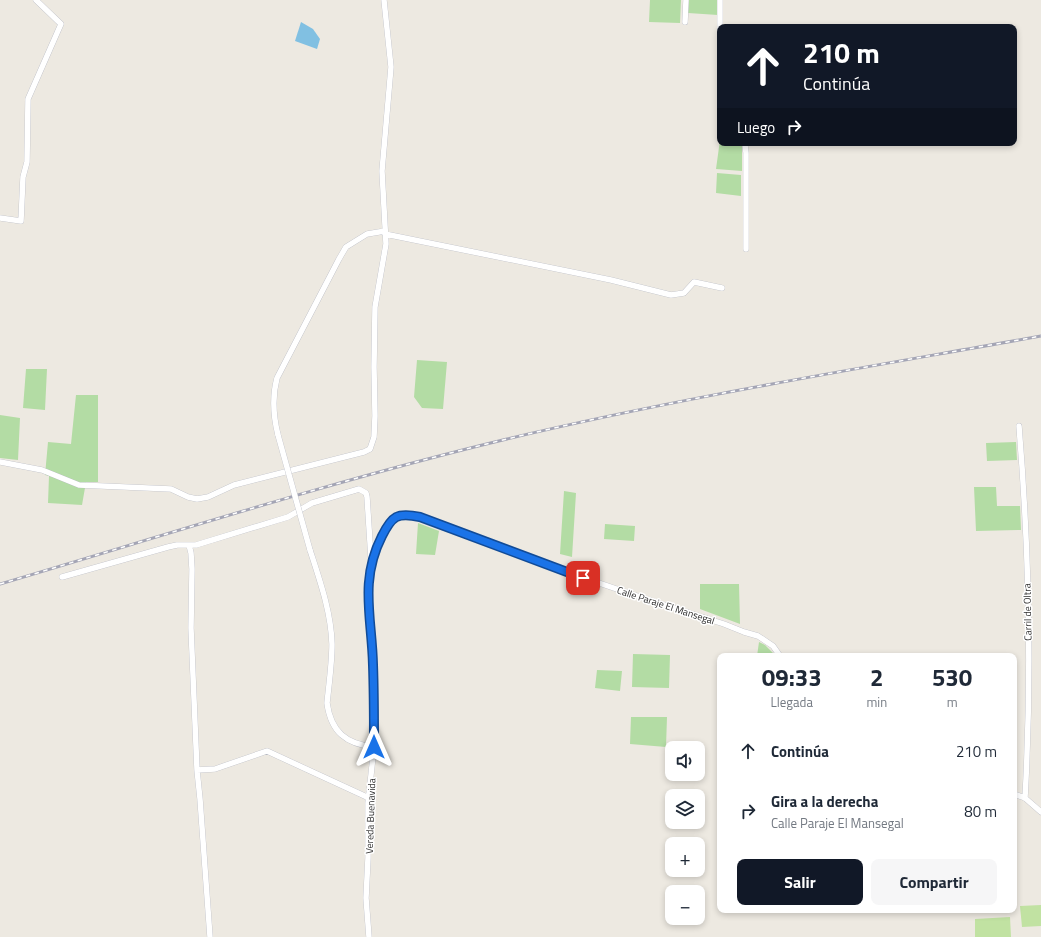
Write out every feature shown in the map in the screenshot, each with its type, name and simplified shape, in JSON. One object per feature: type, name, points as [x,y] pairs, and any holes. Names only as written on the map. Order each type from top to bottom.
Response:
[{"type":"street","points":[[0,218],[21,221],[23,177],[27,162],[28,99],[61,24],[36,0]]},
{"type":"street","points":[[0,462],[42,470],[79,485],[171,489],[188,497],[197,498],[208,496],[234,485],[296,471],[368,451],[374,436],[376,307],[385,254],[382,171],[391,67],[384,0]]},
{"type":"street","points":[[685,22],[686,0]]},
{"type":"street","points":[[720,0],[720,24]]},
{"type":"street","points":[[745,146],[746,249]]},
{"type":"street","points":[[374,747],[359,745],[344,738],[336,729],[328,712],[327,703],[332,644],[330,622],[325,597],[310,550],[273,418],[274,390],[277,378],[333,269],[346,247],[367,234],[385,232],[611,280],[671,295],[684,293],[694,282],[722,288]]},
{"type":"street","name":"Carril de Oltra","points":[[1019,426],[1023,474],[1028,671],[1025,798]]},
{"type":"street","points":[[62,577],[168,547],[177,545],[196,545],[288,517],[312,503],[359,489],[366,493],[367,497],[372,560]]},
{"type":"street","name":"Calle Paraje El Mansegal","points":[[372,560],[389,523],[395,517],[408,514],[420,517],[543,564],[758,636],[773,646],[778,653]]},
{"type":"street","points":[[189,545],[192,568],[191,628],[196,770],[200,799],[210,937]]},
{"type":"street","name":"Vereda Buenavida","points":[[369,937],[366,898],[369,798],[374,747],[373,663],[369,615],[369,575],[372,560]]},
{"type":"street","points":[[196,770],[215,769],[267,751],[369,798]]},
{"type":"street","points":[[1017,795],[1025,798],[1041,812]]},
{"type":"green space","points":[[650,0],[681,0],[680,23],[649,22]]},
{"type":"green space","points":[[688,0],[718,0],[718,15],[688,13]]},
{"type":"green space","points":[[719,146],[742,146],[742,171],[716,169]]},
{"type":"green space","points":[[717,173],[741,175],[741,196],[716,193]]},
{"type":"green space","points":[[417,360],[447,362],[443,409],[422,408],[414,397]]},
{"type":"green space","points":[[26,369],[47,369],[45,410],[23,408]]},
{"type":"green space","points":[[76,395],[98,395],[98,482],[86,482],[82,505],[48,503],[49,476],[45,475],[48,442],[71,444]]},
{"type":"green space","points":[[0,415],[20,418],[18,460],[0,458]]},
{"type":"green space","points":[[1016,442],[1017,460],[987,461],[986,443]]},
{"type":"green space","points":[[974,487],[996,487],[997,506],[1020,506],[1021,530],[976,531]]},
{"type":"green space","points":[[564,491],[576,493],[572,557],[560,554]]},
{"type":"green space","points":[[418,523],[439,531],[435,555],[416,554]]},
{"type":"green space","points":[[605,524],[635,526],[634,541],[604,539]]},
{"type":"green space","points":[[700,584],[739,584],[740,624],[700,609]]},
{"type":"green space","points":[[759,642],[765,645],[773,653],[757,653]]},
{"type":"green space","points":[[633,654],[670,655],[669,688],[632,687]]},
{"type":"green space","points":[[597,670],[622,671],[620,691],[595,688]]},
{"type":"green space","points":[[631,717],[667,717],[665,747],[630,744]]},
{"type":"green space","points":[[1041,905],[1041,926],[1022,927],[1020,906]]},
{"type":"green space","points":[[1010,917],[1011,937],[975,937],[975,919]]},
{"type":"water","points":[[301,22],[313,29],[320,39],[317,49],[295,41]]},
{"type":"railway","points":[[0,584],[316,490],[507,439],[706,396],[1041,336]]},
{"type":"route","points":[[374,747],[373,663],[369,615],[369,575],[376,547],[389,523],[395,517],[408,514],[420,517],[583,578]]}]
